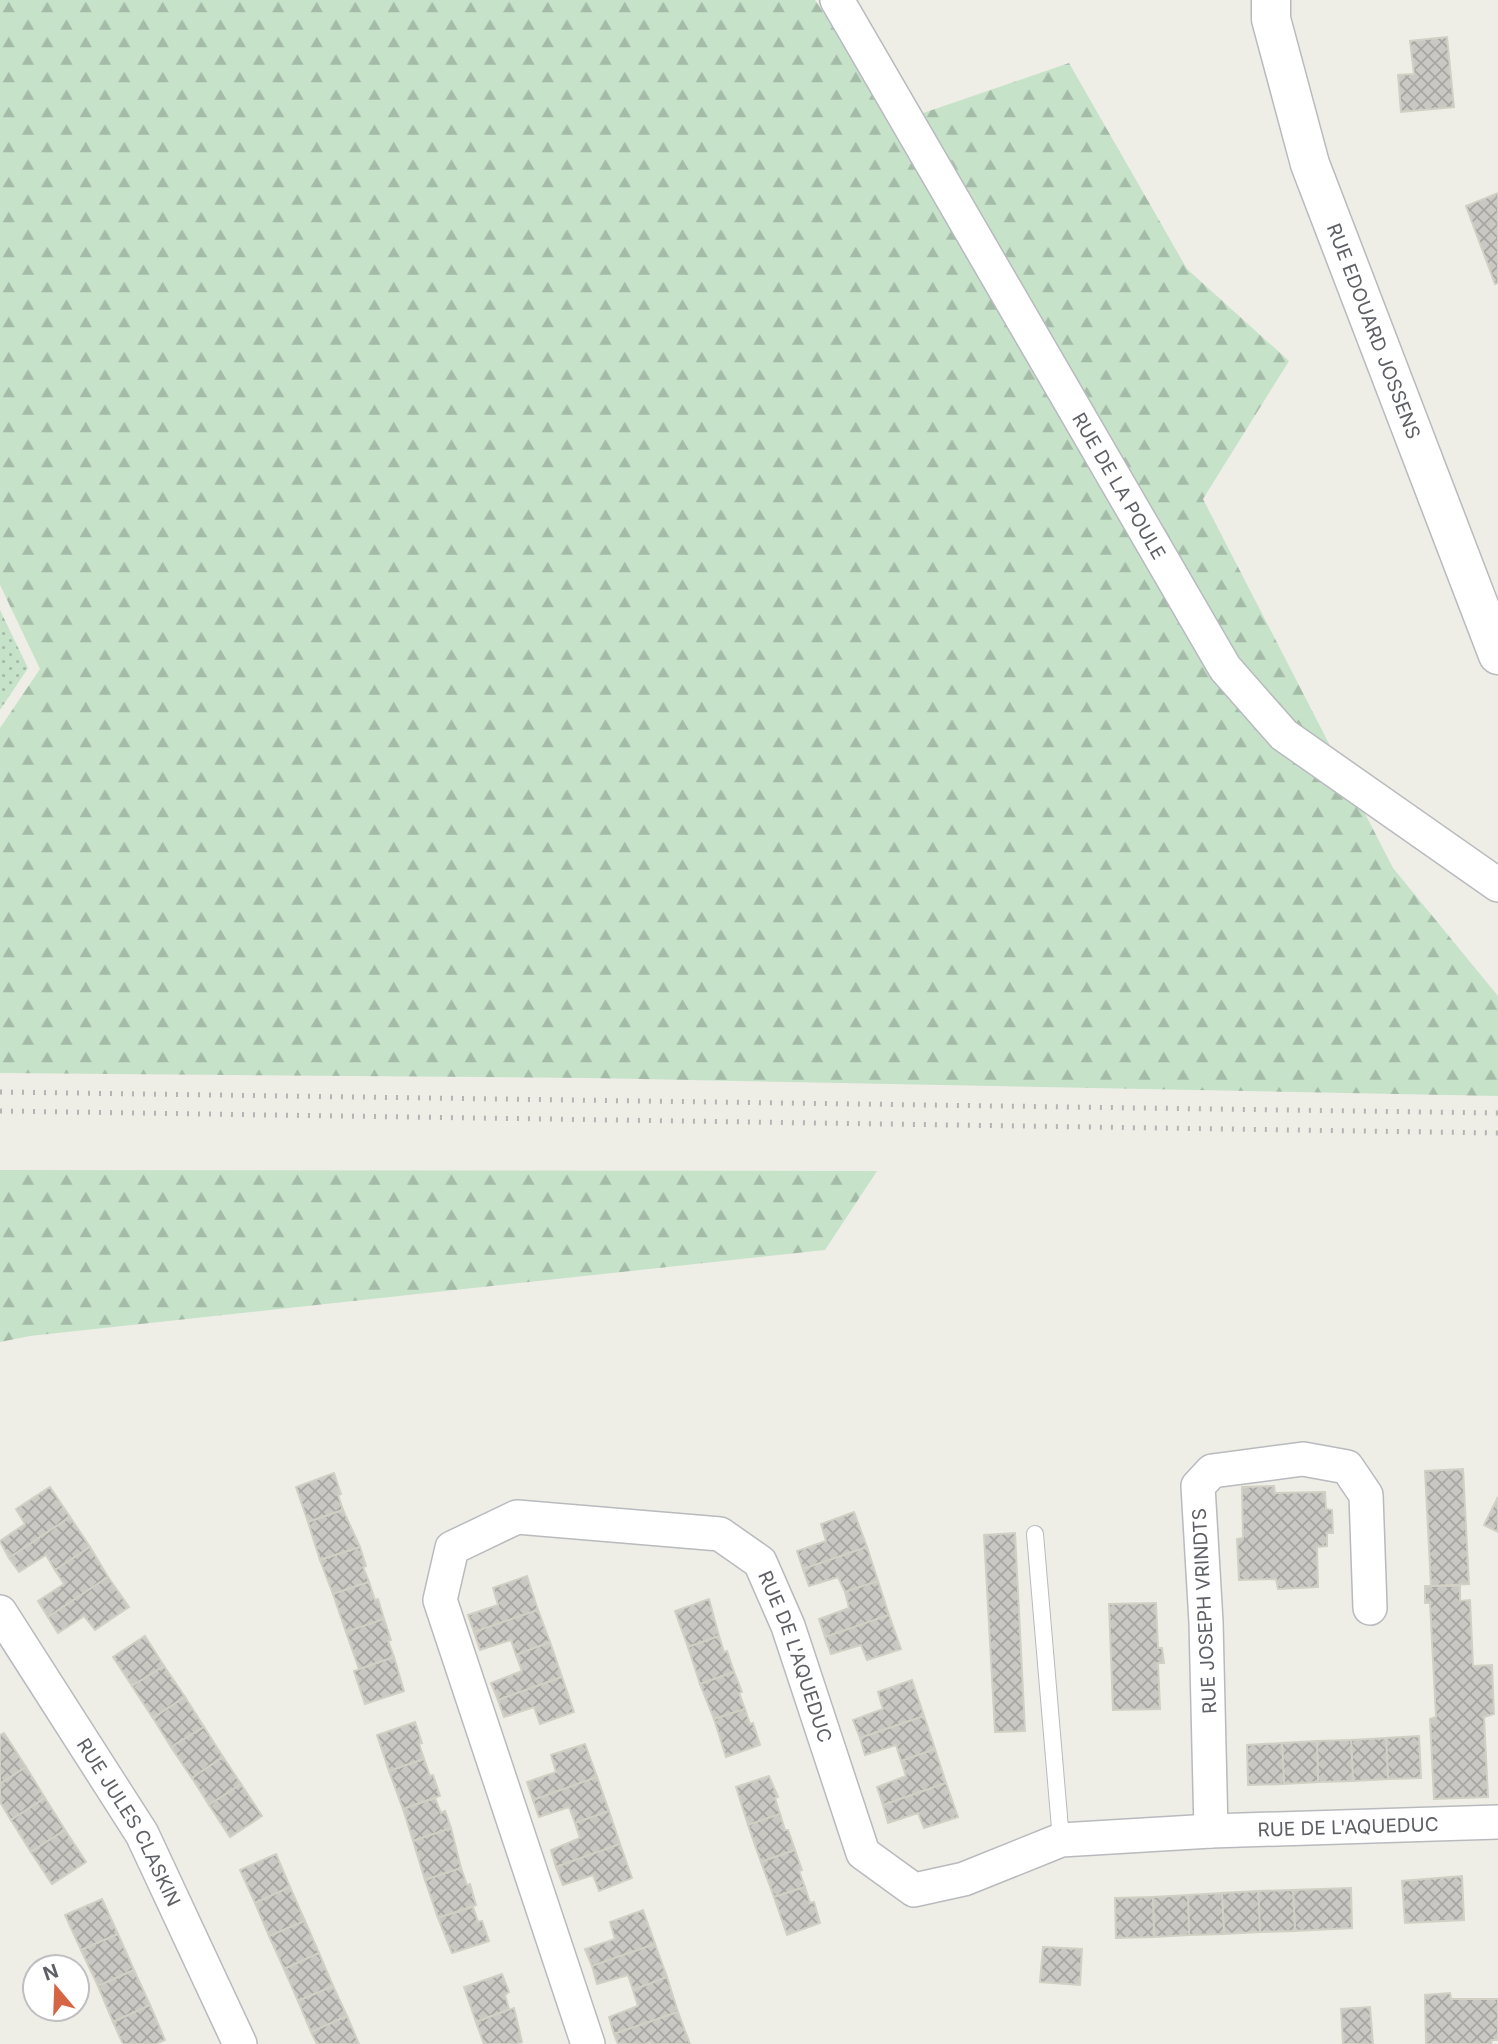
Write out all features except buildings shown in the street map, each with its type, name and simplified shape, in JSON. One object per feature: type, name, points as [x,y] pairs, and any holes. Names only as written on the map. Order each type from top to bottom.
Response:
[{"type":"street","name":"RUE DE LA POULE","points":[[837,0],[1225,668],[1284,734],[1498,885]]},
{"type":"street","name":"RUE EDOUARD JOSSENS","points":[[1271,0],[1271,19],[1310,164],[1498,655]]},
{"type":"street","name":"RUE JOSEPH VRINDTS","points":[[1211,1831],[1206,1622],[1198,1486],[1212,1471],[1303,1459],[1347,1467],[1366,1495],[1370,1608]]},
{"type":"street","name":"RUE DE L'AQUEDUC","points":[[588,2044],[440,1600],[452,1548],[517,1517],[720,1534],[760,1562],[788,1626],[863,1853],[914,1890],[964,1879],[1061,1840],[1211,1831],[1498,1822]]},
{"type":"street","name":"RUE JULES CLASKIN","points":[[0,1612],[142,1834],[240,2044]]},
{"type":"lane","points":[[1035,1534],[1061,1840]]},
{"type":"green space","points":[[0,0],[815,0],[897,122],[1069,63],[1187,269],[1289,361],[1203,499],[1393,868],[1498,996],[1498,1096],[589,1078],[0,1073],[0,728],[40,669],[0,585]]},
{"type":"green space","points":[[0,610],[28,668],[0,710]]},
{"type":"green space","points":[[0,1170],[877,1171],[825,1250],[30,1336],[0,1342]]},
{"type":"railway","points":[[0,1092],[1498,1113]]},
{"type":"railway","points":[[0,1111],[1498,1133]]}]
